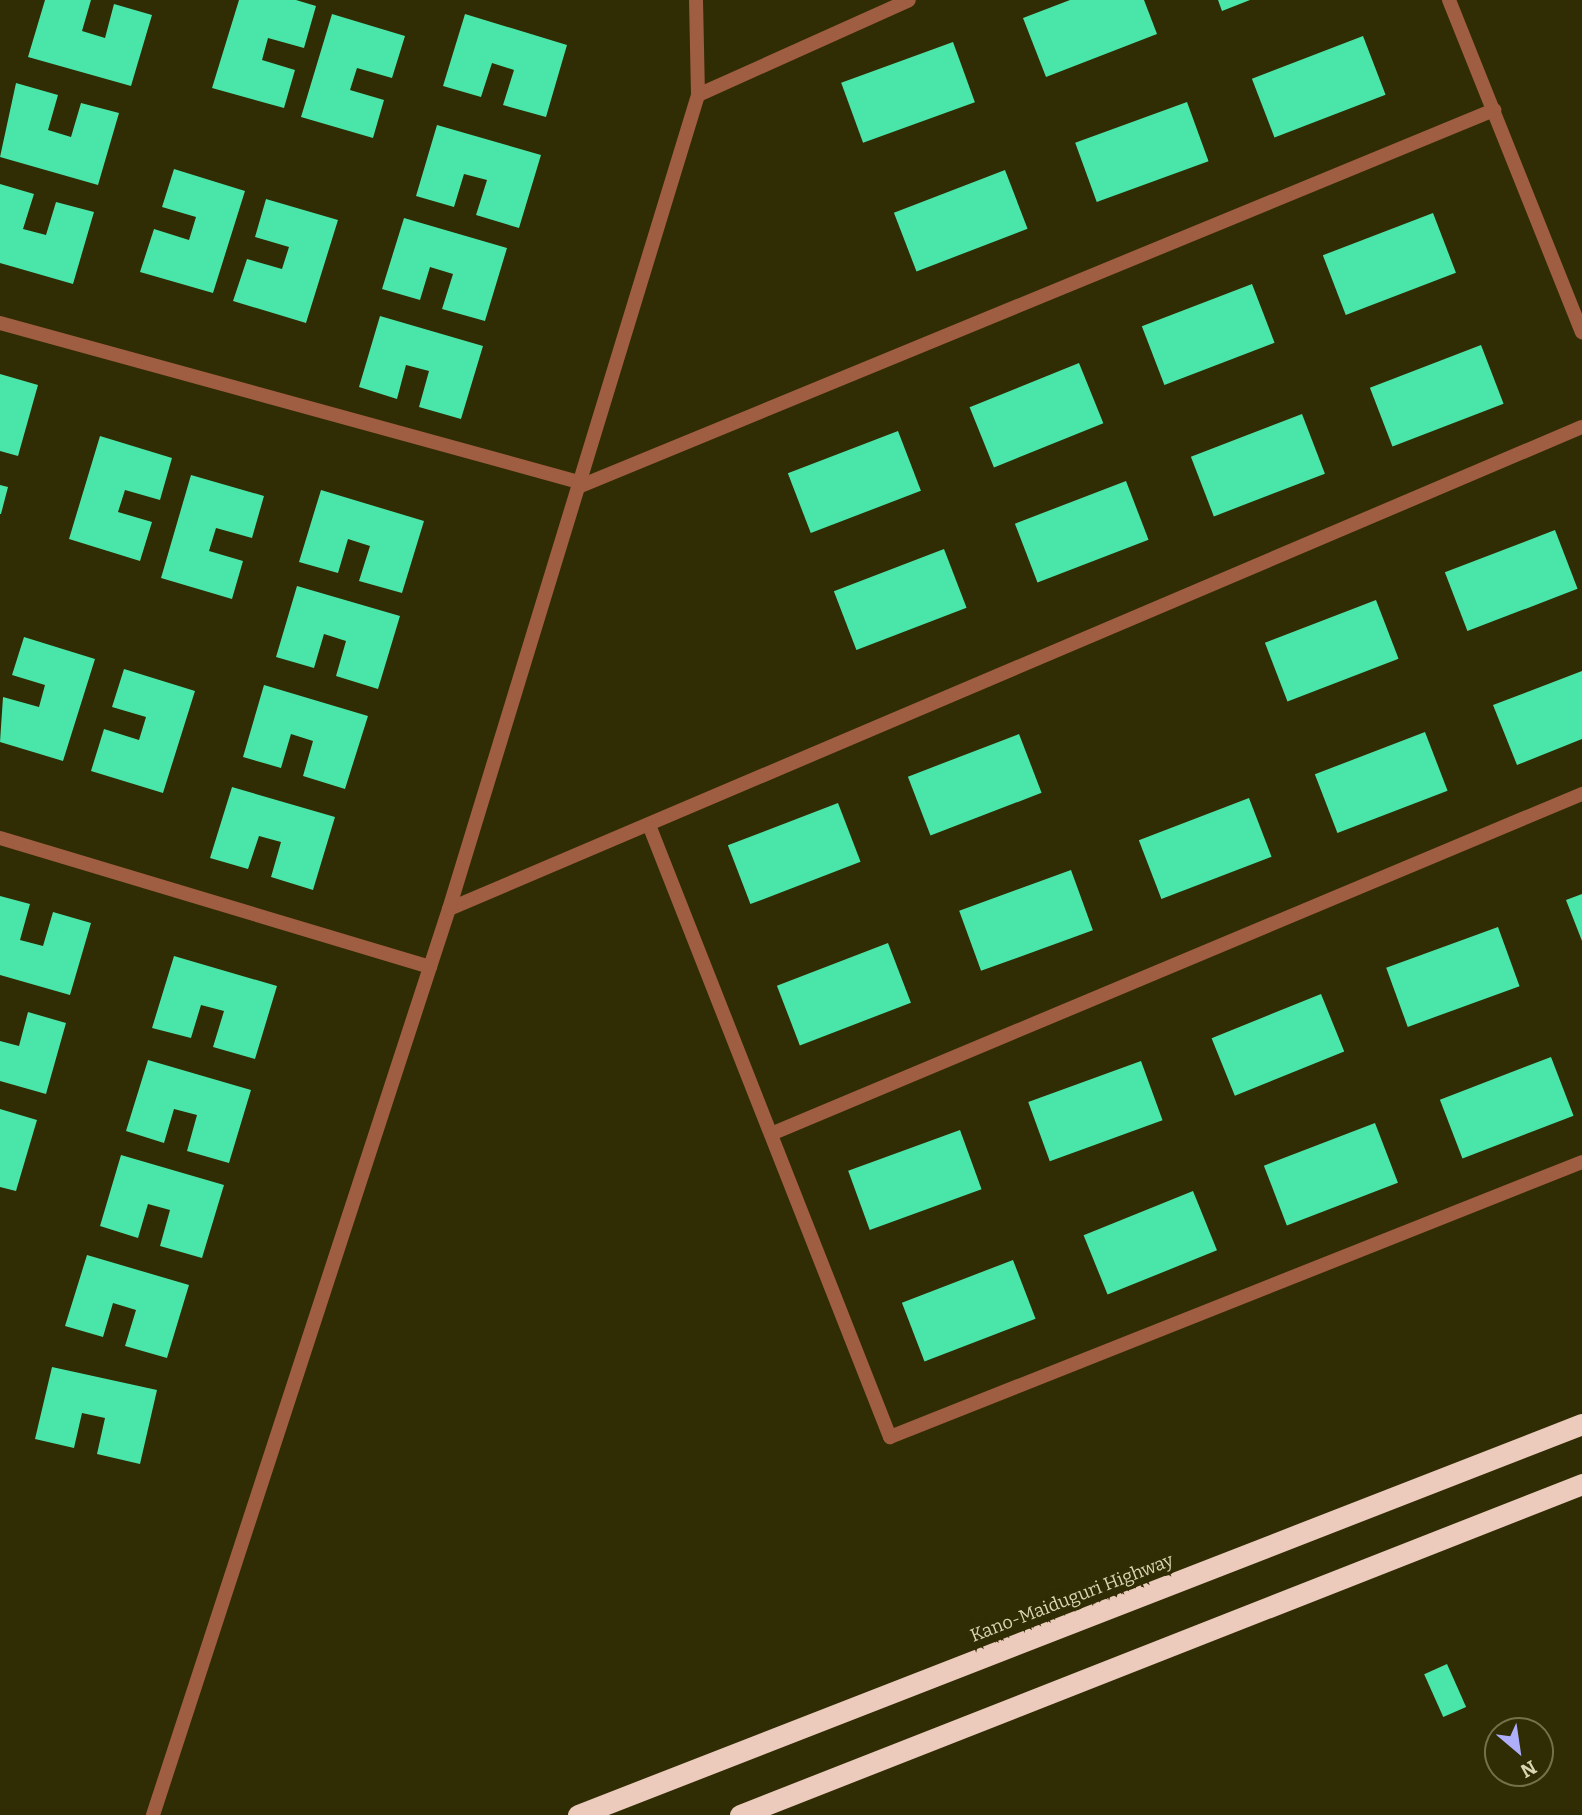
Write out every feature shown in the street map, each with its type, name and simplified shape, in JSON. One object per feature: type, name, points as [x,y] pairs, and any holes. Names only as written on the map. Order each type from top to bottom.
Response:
[{"type":"highway","name":"Kano-Maiduguri Highway","points":[[578,1815],[1582,1424]]},
{"type":"highway","points":[[740,1815],[1582,1484]]},
{"type":"street","points":[[153,1815],[449,909],[698,95],[696,0]]},
{"type":"street","points":[[698,95],[909,0]]},
{"type":"street","points":[[1448,0],[1582,332]]},
{"type":"street","points":[[0,323],[578,484],[1494,110]]},
{"type":"street","points":[[449,909],[1582,427]]},
{"type":"street","points":[[771,1134],[1582,794]]},
{"type":"street","points":[[649,825],[890,1437],[1582,1163]]},
{"type":"street","points":[[0,838],[430,967]]},
{"type":"building","points":[[45,0],[91,0],[82,31],[105,38],[114,4],[152,15],[131,86],[28,57]]},
{"type":"building","points":[[239,0],[296,0],[316,6],[304,48],[268,38],[262,60],[295,70],[284,108],[212,88]]},
{"type":"building","points":[[1070,0],[1144,0],[1157,34],[1046,77],[1023,18]]},
{"type":"building","points":[[1218,0],[1250,0],[1222,11]]},
{"type":"building","points":[[332,14],[405,36],[392,78],[357,68],[350,90],[384,100],[373,138],[301,117]]},
{"type":"building","points":[[465,14],[567,45],[546,117],[503,105],[514,70],[492,63],[481,97],[443,86]]},
{"type":"building","points":[[1363,36],[1386,95],[1274,137],[1252,79]]},
{"type":"building","points":[[953,42],[975,102],[863,143],[841,83]]},
{"type":"building","points":[[16,83],[58,95],[48,130],[71,137],[81,103],[119,113],[98,185],[0,157]]},
{"type":"building","points":[[1187,102],[1209,161],[1097,202],[1075,143]]},
{"type":"building","points":[[437,125],[541,155],[519,228],[476,215],[487,180],[464,174],[454,207],[416,196]]},
{"type":"building","points":[[174,169],[245,191],[213,293],[140,272],[154,229],[189,240],[196,217],[162,207]]},
{"type":"building","points":[[1005,170],[1028,229],[916,271],[894,213]]},
{"type":"building","points":[[0,184],[34,194],[23,229],[46,235],[56,202],[94,212],[73,284],[0,263]]},
{"type":"building","points":[[266,199],[338,220],[306,323],[233,301],[247,259],[282,269],[289,247],[255,237]]},
{"type":"building","points":[[1433,213],[1456,273],[1346,315],[1323,255]]},
{"type":"building","points":[[404,218],[507,248],[485,321],[442,309],[453,274],[430,267],[420,300],[382,289]]},
{"type":"building","points":[[1252,284],[1275,343],[1164,385],[1142,326]]},
{"type":"building","points":[[380,316],[483,346],[461,419],[419,407],[429,371],[406,365],[397,399],[359,387]]},
{"type":"building","points":[[1481,345],[1504,404],[1392,446],[1370,388]]},
{"type":"building","points":[[1079,363],[1103,423],[994,467],[970,407]]},
{"type":"building","points":[[0,374],[38,385],[18,456],[0,451]]},
{"type":"building","points":[[1302,414],[1325,474],[1214,516],[1191,457]]},
{"type":"building","points":[[898,431],[921,491],[811,533],[788,473]]},
{"type":"building","points":[[100,436],[172,458],[160,500],[125,490],[118,512],[152,522],[140,561],[69,539]]},
{"type":"building","points":[[191,475],[264,496],[252,538],[216,528],[209,551],[243,561],[232,599],[161,578]]},
{"type":"building","points":[[1126,481],[1149,540],[1037,582],[1015,524]]},
{"type":"building","points":[[0,485],[8,487],[1,514],[0,514]]},
{"type":"building","points":[[321,490],[424,521],[402,593],[359,581],[370,546],[348,539],[338,573],[299,562]]},
{"type":"building","points":[[1555,530],[1578,589],[1467,631],[1445,572]]},
{"type":"building","points":[[944,549],[967,608],[856,650],[834,591]]},
{"type":"building","points":[[297,586],[400,616],[378,689],[336,676],[346,641],[324,634],[314,668],[276,657]]},
{"type":"building","points":[[1376,600],[1399,659],[1287,701],[1265,643]]},
{"type":"building","points":[[24,637],[95,659],[63,761],[0,742],[3,697],[39,707],[45,685],[12,675]]},
{"type":"building","points":[[124,669],[195,691],[163,793],[91,771],[104,729],[139,740],[146,717],[112,707]]},
{"type":"building","points":[[1582,671],[1582,739],[1517,765],[1493,705]]},
{"type":"building","points":[[264,685],[368,716],[345,789],[303,776],[313,741],[291,734],[281,768],[243,757]]},
{"type":"building","points":[[1425,732],[1448,791],[1337,833],[1315,774]]},
{"type":"building","points":[[1019,734],[1042,793],[930,835],[908,777]]},
{"type":"building","points":[[232,787],[335,817],[313,890],[271,877],[281,842],[259,836],[248,869],[210,858]]},
{"type":"building","points":[[1249,798],[1272,857],[1161,899],[1139,840]]},
{"type":"building","points":[[838,803],[861,862],[750,904],[728,845]]},
{"type":"building","points":[[1071,870],[1093,930],[981,971],[959,911]]},
{"type":"building","points":[[1582,894],[1582,941],[1566,900]]},
{"type":"building","points":[[0,896],[30,904],[20,940],[43,946],[53,912],[91,923],[70,995],[0,975]]},
{"type":"building","points":[[1498,927],[1520,986],[1408,1027],[1386,968]]},
{"type":"building","points":[[888,943],[911,1003],[800,1045],[777,986]]},
{"type":"building","points":[[174,956],[277,986],[255,1059],[213,1047],[224,1011],[201,1005],[191,1038],[152,1028]]},
{"type":"building","points":[[1321,994],[1344,1051],[1235,1096],[1212,1038]]},
{"type":"building","points":[[28,1012],[66,1023],[46,1094],[0,1081],[0,1041],[19,1046]]},
{"type":"building","points":[[1551,1057],[1574,1116],[1462,1158],[1440,1100]]},
{"type":"building","points":[[148,1060],[251,1090],[229,1163],[187,1151],[197,1115],[174,1109],[164,1143],[126,1131]]},
{"type":"building","points":[[1141,1061],[1163,1120],[1050,1161],[1028,1102]]},
{"type":"building","points":[[0,1109],[37,1120],[16,1191],[0,1187]]},
{"type":"building","points":[[1375,1123],[1398,1183],[1287,1225],[1264,1166]]},
{"type":"building","points":[[960,1130],[982,1189],[870,1230],[848,1171]]},
{"type":"building","points":[[121,1155],[224,1185],[202,1258],[160,1246],[170,1210],[148,1204],[138,1238],[100,1226]]},
{"type":"building","points":[[1193,1191],[1217,1250],[1108,1295],[1084,1235]]},
{"type":"building","points":[[87,1255],[189,1285],[167,1358],[125,1346],[136,1310],[113,1303],[103,1337],[65,1326]]},
{"type":"building","points":[[1013,1260],[1036,1319],[924,1361],[902,1303]]},
{"type":"building","points":[[52,1367],[157,1390],[140,1464],[97,1454],[105,1418],[82,1413],[74,1448],[35,1439]]},
{"type":"building","points":[[1447,1664],[1466,1707],[1443,1717],[1424,1674]]}]
